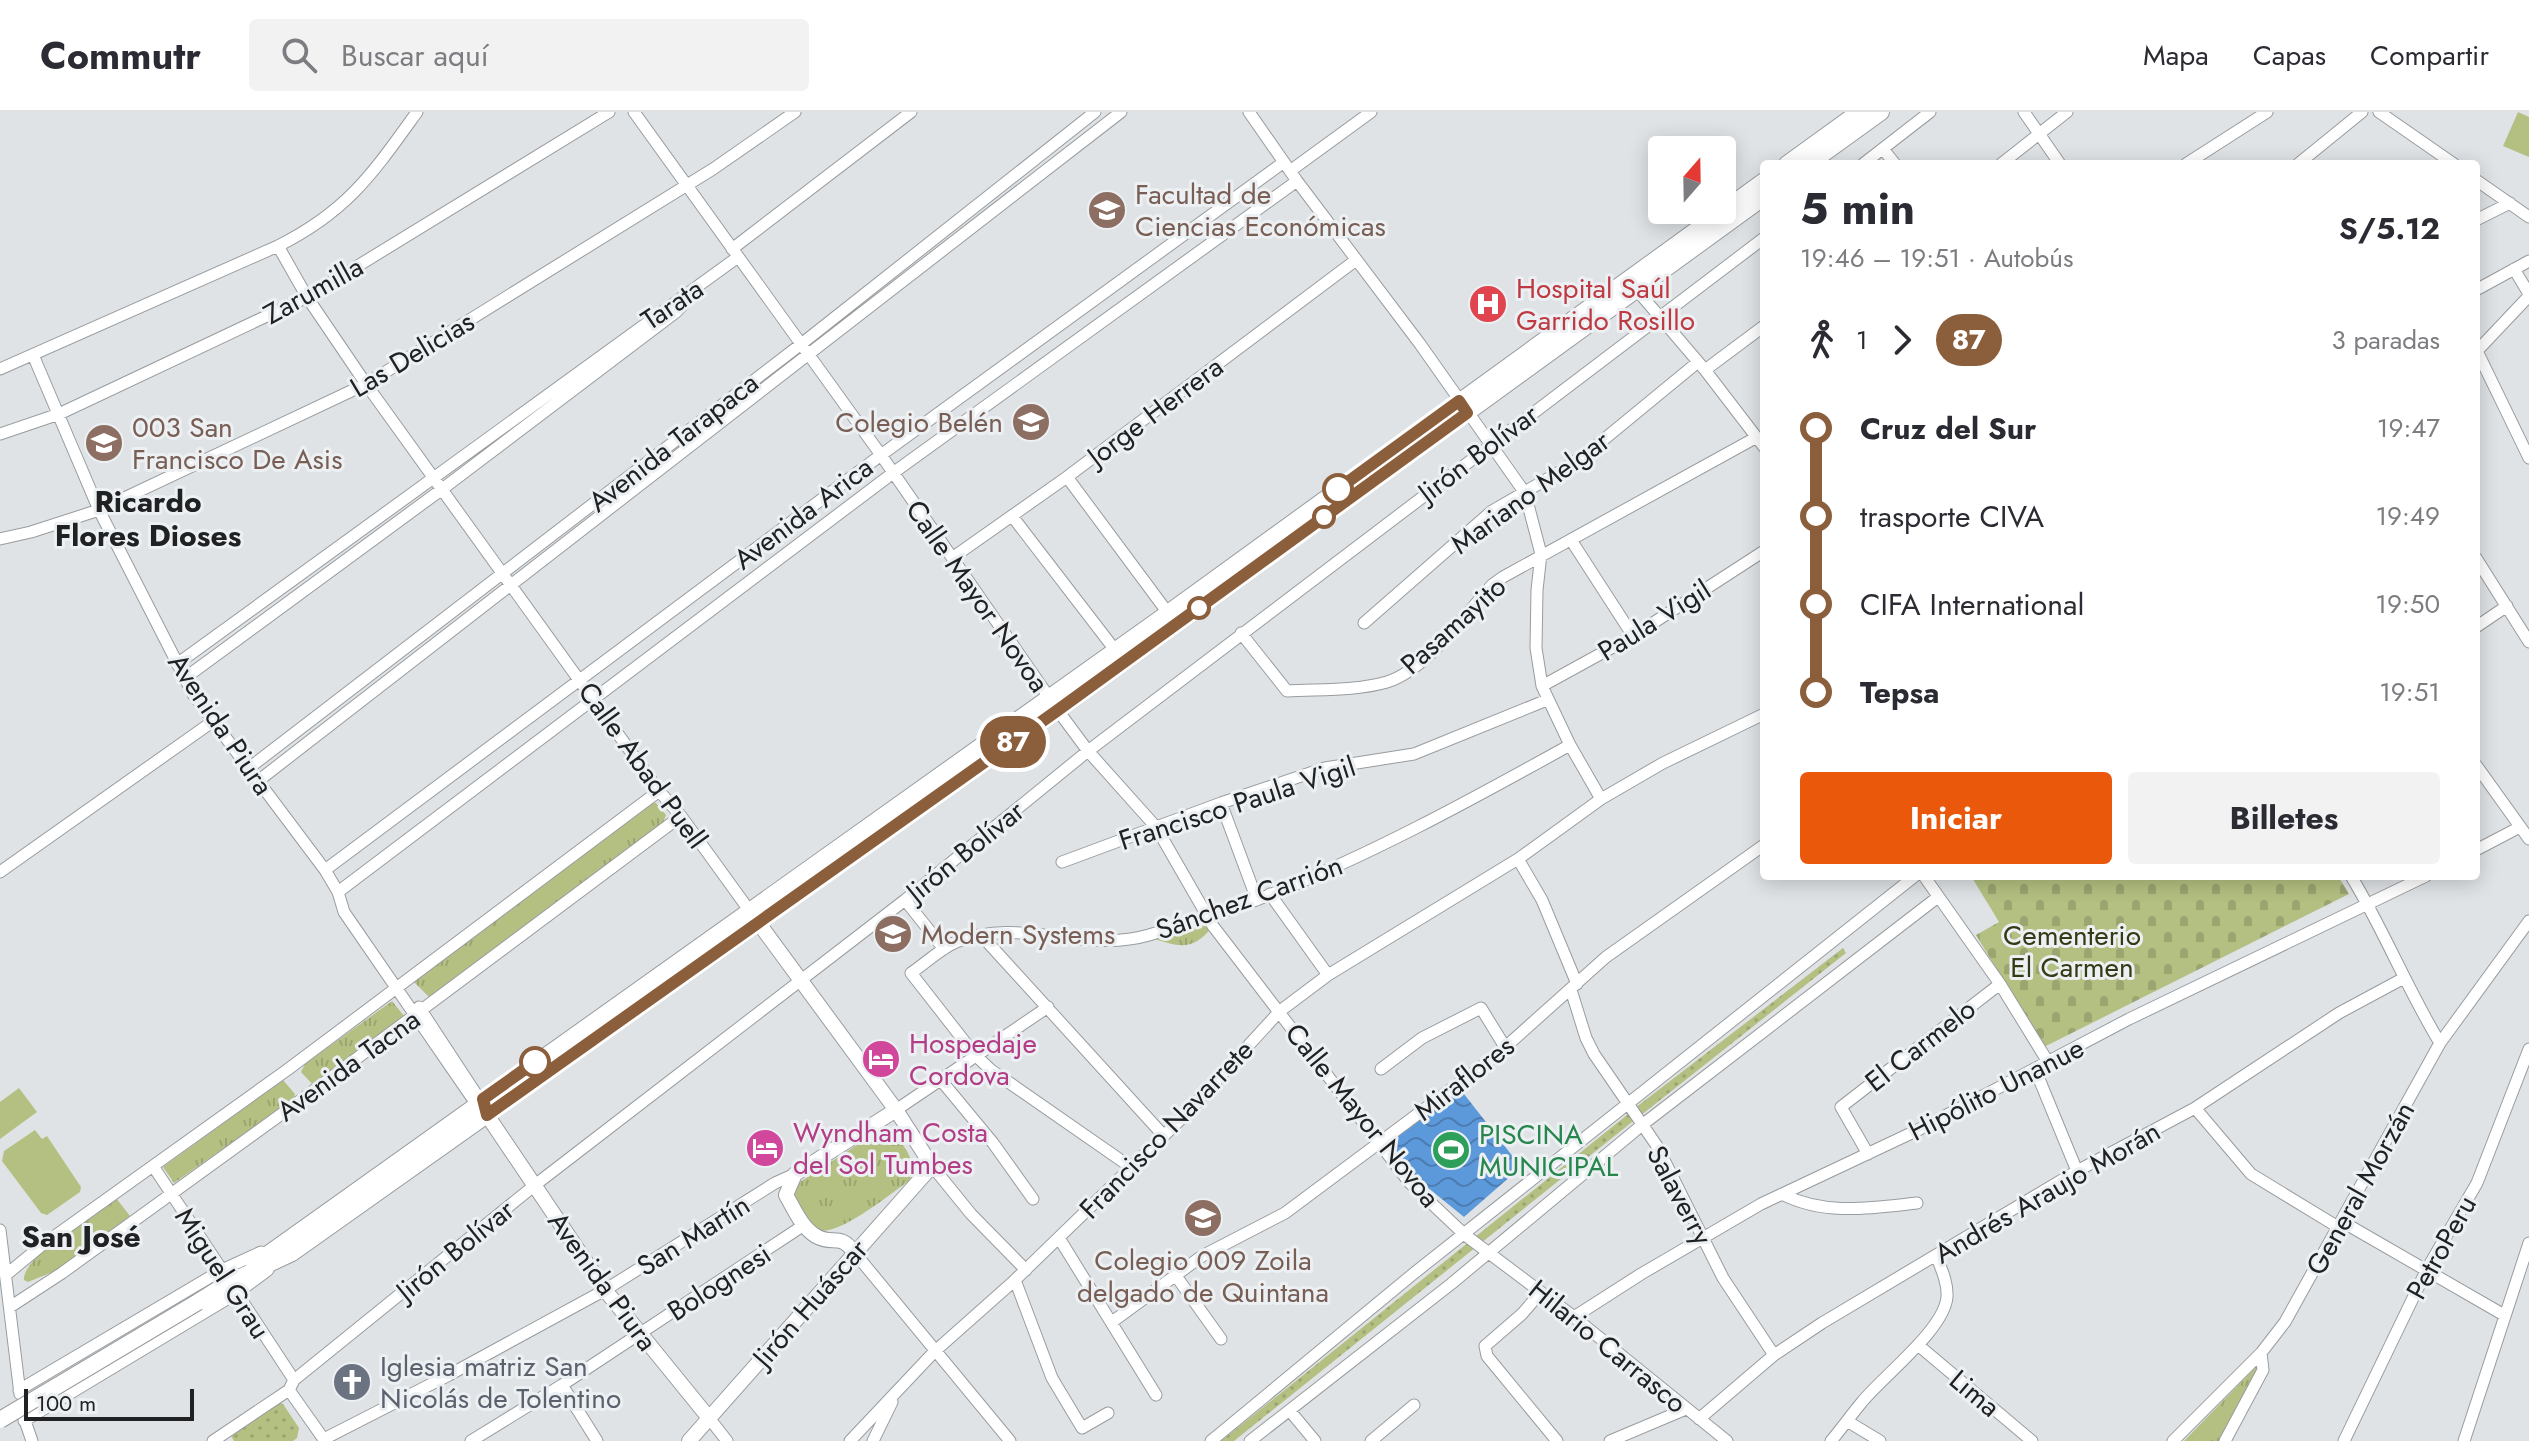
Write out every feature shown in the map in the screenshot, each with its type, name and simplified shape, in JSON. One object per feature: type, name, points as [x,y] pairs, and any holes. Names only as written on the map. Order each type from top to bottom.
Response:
[{"type":"highway","points":[[1793,160],[1859,112]]},
{"type":"highway","points":[[1815,160],[1881,112]]},
{"type":"highway","points":[[0,1420],[288,1247],[481,1106],[754,916],[1463,407],[1760,184]]},
{"type":"highway","points":[[1053,703],[1115,650],[1760,200]]},
{"type":"main road","name":"Calle Abad Puell","points":[[754,916],[896,1110],[932,1166]]},
{"type":"main road","name":"Avenida Piura","points":[[481,1106],[605,1290],[709,1418]]},
{"type":"main road","name":"San Martín","points":[[795,1174],[896,1110]]},
{"type":"main road","name":"Jirón Huáscar","points":[[689,1441],[932,1166]]},
{"type":"main road","points":[[795,1174],[786,1195],[804,1225],[820,1238],[847,1242],[854,1252]]},
{"type":"street","points":[[0,369],[278,246],[318,225],[338,210],[378,167],[417,112]]},
{"type":"street","name":"Zarumilla","points":[[0,434],[59,414],[307,297],[609,112]]},
{"type":"street","name":"Calle Mayor Novoa","points":[[634,112],[881,455],[1088,751],[1156,827],[1213,926],[1409,1182],[1465,1235],[1488,1251]]},
{"type":"street","name":"Las Delicias","points":[[0,539],[99,510],[366,384],[687,186],[795,112]]},
{"type":"street","points":[[711,277],[735,253],[911,112]]},
{"type":"street","name":"Avenida Tarapaca","points":[[249,768],[800,345],[1095,112]]},
{"type":"street","points":[[258,781],[1121,112]]},
{"type":"street","points":[[1249,112],[1525,493],[1541,554],[1536,648],[1542,686],[1570,745],[1601,799]]},
{"type":"street","points":[[338,892],[1371,112]]},
{"type":"street","points":[[1868,160],[1930,112]]},
{"type":"street","points":[[2024,112],[2057,160]]},
{"type":"street","points":[[2007,160],[2067,112]]},
{"type":"street","points":[[2192,160],[2267,112]]},
{"type":"street","points":[[2303,160],[2362,112]]},
{"type":"street","points":[[2379,112],[2448,160]]},
{"type":"street","points":[[1883,149],[1892,160]]},
{"type":"street","name":"Avenida Arica","points":[[325,870],[881,455],[1290,171]]},
{"type":"street","points":[[2480,183],[2529,217]]},
{"type":"street","points":[[2480,218],[2510,203]]},
{"type":"street","name":"Jirón Bolívar","points":[[213,1441],[291,1385],[535,1185],[801,982],[1088,751],[1760,241]]},
{"type":"street","name":"Calle Abad Puell","points":[[278,246],[307,297],[431,477],[659,791],[754,916]]},
{"type":"street","name":"Jorge Herrera","points":[[952,558],[1067,477],[1356,260]]},
{"type":"street","points":[[2480,288],[2529,261]]},
{"type":"street","points":[[2480,349],[2529,295],[2514,269]]},
{"type":"street","name":"Tarata","points":[[177,664],[669,304],[711,277]]},
{"type":"street","name":"Tarata","points":[[185,678],[676,312],[711,277]]},
{"type":"street","points":[[1636,289],[1702,366],[1760,442]]},
{"type":"street","name":"Mariano Melgar","points":[[1364,623],[1492,511],[1591,450],[1702,366],[1760,329]]},
{"type":"street","name":"Avenida Piura","points":[[33,355],[99,510],[185,678],[212,722],[325,870],[338,892],[344,912],[481,1106]]},
{"type":"street","points":[[2480,358],[2529,458]]},
{"type":"street","name":"Pasamayito","points":[[1241,633],[1287,691],[1388,681],[1413,667],[1437,646],[1492,585],[1541,554],[1760,442]]},
{"type":"street","points":[[1067,477],[1168,613]]},
{"type":"street","points":[[1012,516],[1115,650]]},
{"type":"street","points":[[1571,540],[1633,636]]},
{"type":"street","name":"Paula Vigil","points":[[1542,686],[1633,636],[1760,554]]},
{"type":"street","points":[[2480,564],[2529,642]]},
{"type":"street","points":[[2480,624],[2507,606]]},
{"type":"street","name":"Francisco Paula Vigil","points":[[1062,862],[1325,768],[1414,754],[1547,700]]},
{"type":"street","name":"Francisco Navarrete","points":[[850,1441],[934,1352],[1026,1270],[1164,1136],[1280,1011],[1328,975],[1518,859],[1601,799],[1663,763],[1760,716]]},
{"type":"street","points":[[0,872],[212,722]]},
{"type":"street","name":"Sánchez Carrión","points":[[975,1055],[911,973],[944,949],[981,935],[1008,932],[1101,941],[1125,940],[1257,900],[1379,847],[1570,745]]},
{"type":"street","points":[[2480,771],[2529,839]]},
{"type":"street","name":"Avenida Tacna","points":[[7,1274],[398,988],[659,791]]},
{"type":"street","points":[[1221,803],[1257,900]]},
{"type":"street","name":"Avenida Tacna","points":[[10,1307],[418,1013],[681,816]]},
{"type":"street","points":[[2480,848],[2520,827]]},
{"type":"street","name":"Miraflores","points":[[1112,1322],[1222,1244],[1285,1213],[1505,1047],[1606,957],[1760,848]]},
{"type":"street","name":"Salaverry","points":[[1518,859],[1542,900],[1574,987],[1586,1038],[1626,1104],[1657,1146],[1723,1278],[1774,1355]]},
{"type":"street","points":[[1211,1441],[1413,1274],[1910,880]]},
{"type":"street","points":[[1927,880],[2000,984],[2048,1062]]},
{"type":"street","points":[[2353,880],[2440,1043]]},
{"type":"street","name":"Hipólito Unanue","points":[[1574,1317],[1703,1237],[1782,1194],[1868,1154],[2129,1019],[2418,880]]},
{"type":"street","points":[[1270,894],[1328,975]]},
{"type":"street","points":[[1250,1441],[1451,1284],[1642,1125],[1938,897]]},
{"type":"street","points":[[905,900],[944,949]]},
{"type":"street","name":"General Morzán","points":[[2173,1441],[2261,1353],[2285,1322],[2440,1043],[2529,921]]},
{"type":"street","points":[[981,935],[1164,1136]]},
{"type":"street","name":"Andrés Araujo Morán","points":[[1699,1419],[1774,1355],[2077,1171],[2195,1108],[2339,1013],[2404,978]]},
{"type":"street","name":"El Carmelo","points":[[1868,1154],[1841,1107],[2000,984]]},
{"type":"street","name":"San Martín","points":[[896,1110],[1048,1007]]},
{"type":"street","points":[[1381,1069],[1422,1038],[1481,1008],[1505,1047]]},
{"type":"street","name":"PetroPeru","points":[[2344,1441],[2427,1269],[2477,1183],[2529,1049]]},
{"type":"street","points":[[975,1055],[991,1070],[1132,1168]]},
{"type":"street","points":[[2035,1069],[2077,1171]]},
{"type":"street","points":[[940,1079],[993,1143],[1033,1199]]},
{"type":"street","points":[[2195,1108],[2251,1174],[2427,1269],[2504,1315]]},
{"type":"street","name":"Miguel Grau","points":[[153,1166],[230,1282],[324,1440]]},
{"type":"street","name":"Calle Abad Puell","points":[[932,1166],[971,1214],[1026,1270]]},
{"type":"street","name":"San Martín","points":[[324,1440],[605,1290],[775,1183],[795,1174]]},
{"type":"street","points":[[1782,1194],[1799,1203],[1827,1209],[1917,1203]]},
{"type":"street","name":"Bolognesi","points":[[471,1441],[562,1385],[804,1225]]},
{"type":"street","points":[[0,1230],[19,1390],[24,1421],[32,1441]]},
{"type":"street","points":[[1059,1238],[1156,1395]]},
{"type":"street","points":[[2464,1441],[2529,1246]]},
{"type":"street","name":"Hilario Carrasco","points":[[1488,1251],[1727,1441]]},
{"type":"street","points":[[854,1252],[1010,1441]]},
{"type":"street","points":[[1831,1441],[1863,1400],[1918,1345],[1940,1317],[1947,1298],[1936,1255]]},
{"type":"street","points":[[1176,1276],[1221,1339]]},
{"type":"street","points":[[1015,1280],[1052,1378],[1082,1428],[1108,1413]]},
{"type":"street","points":[[19,1390],[230,1282]]},
{"type":"street","points":[[24,1421],[230,1282]]},
{"type":"street","points":[[1541,1292],[1522,1314],[1485,1346],[1487,1356],[1557,1441]]},
{"type":"street","name":"Lima","points":[[1918,1345],[2032,1441]]},
{"type":"street","points":[[2225,1441],[2263,1370],[2261,1353]]},
{"type":"street","points":[[562,1385],[594,1440]]},
{"type":"street","points":[[873,1441],[896,1394]]},
{"type":"street","points":[[1371,1441],[1414,1405]]},
{"type":"street","points":[[1617,1440],[1686,1409]]},
{"type":"street","points":[[1290,1411],[1315,1441]]},
{"type":"street","name":"Avenida Piura","points":[[709,1418],[727,1441]]},
{"type":"street","points":[[1847,1421],[1880,1441]]},
{"type":"green space","points":[[2518,112],[2529,117],[2529,157],[2503,146]]},
{"type":"green space","points":[[651,803],[656,803],[666,815],[663,823],[429,997],[413,981]]},
{"type":"green space","name":"Cementerio El Carmen","points":[[1973,880],[2340,880],[2349,894],[2044,1047],[1976,935],[1999,922]]},
{"type":"green space","points":[[1208,915],[1213,926],[1190,944],[1174,944],[1145,936]]},
{"type":"green space","points":[[1843,948],[1846,953],[1640,1116],[1635,1108]]},
{"type":"green space","points":[[392,1001],[404,1020],[314,1086],[301,1072],[305,1064]]},
{"type":"green space","points":[[283,1080],[295,1094],[293,1100],[174,1183],[163,1167]]},
{"type":"green space","points":[[19,1088],[37,1112],[0,1139],[0,1102]]},
{"type":"green space","points":[[1632,1111],[1637,1118],[1234,1441],[1221,1441]]},
{"type":"green space","points":[[35,1130],[42,1139],[47,1136],[81,1187],[80,1192],[47,1215],[41,1213],[2,1161],[4,1151]]},
{"type":"green space","points":[[880,1130],[901,1142],[910,1157],[912,1173],[909,1181],[849,1222],[825,1231],[816,1229],[792,1193],[797,1184]]},
{"type":"green space","points":[[116,1198],[130,1216],[55,1271],[28,1282],[24,1280],[26,1271],[47,1248]]},
{"type":"green space","points":[[2256,1367],[2259,1369],[2221,1441],[2184,1441]]},
{"type":"green space","points":[[277,1402],[283,1404],[299,1428],[297,1438],[293,1441],[234,1441],[230,1434]]},
{"type":"water","name":"PISCINA MUNICIPAL","points":[[1457,1085],[1521,1167],[1464,1217],[1411,1174],[1384,1139]]},
{"type":"bus line","name":"87","points":[[535,1062],[483,1099],[487,1115],[1058,710],[1467,413],[1459,401],[1338,489]]},
{"type":"place","name":"Facultad de Ciencias Económicas","points":[[1107,210]]},
{"type":"place","name":"Hospital Saúl Garrido Rosillo","points":[[1488,304]]},
{"type":"place","name":"Colegio Belén","points":[[1031,422]]},
{"type":"place","name":"003 San Francisco De Asis","points":[[104,443]]},
{"type":"place","name":"Modern Systems","points":[[893,934]]},
{"type":"place","name":"Hospedaje Cordova","points":[[881,1059]]},
{"type":"place","name":"Wyndham Costa del Sol Tumbes","points":[[765,1148]]},
{"type":"place","name":"PISCINA MUNICIPAL","points":[[1451,1150]]},
{"type":"place","name":"Colegio 009 Zoila delgado de Quintana","points":[[1203,1218]]},
{"type":"place","name":"Iglesia matriz San Nicolás de Tolentino","points":[[352,1382]]},
{"type":"district","name":"Ricardo Flores Dioses","points":[[148,519]]},
{"type":"district","name":"San José","points":[[81,1237]]}]
